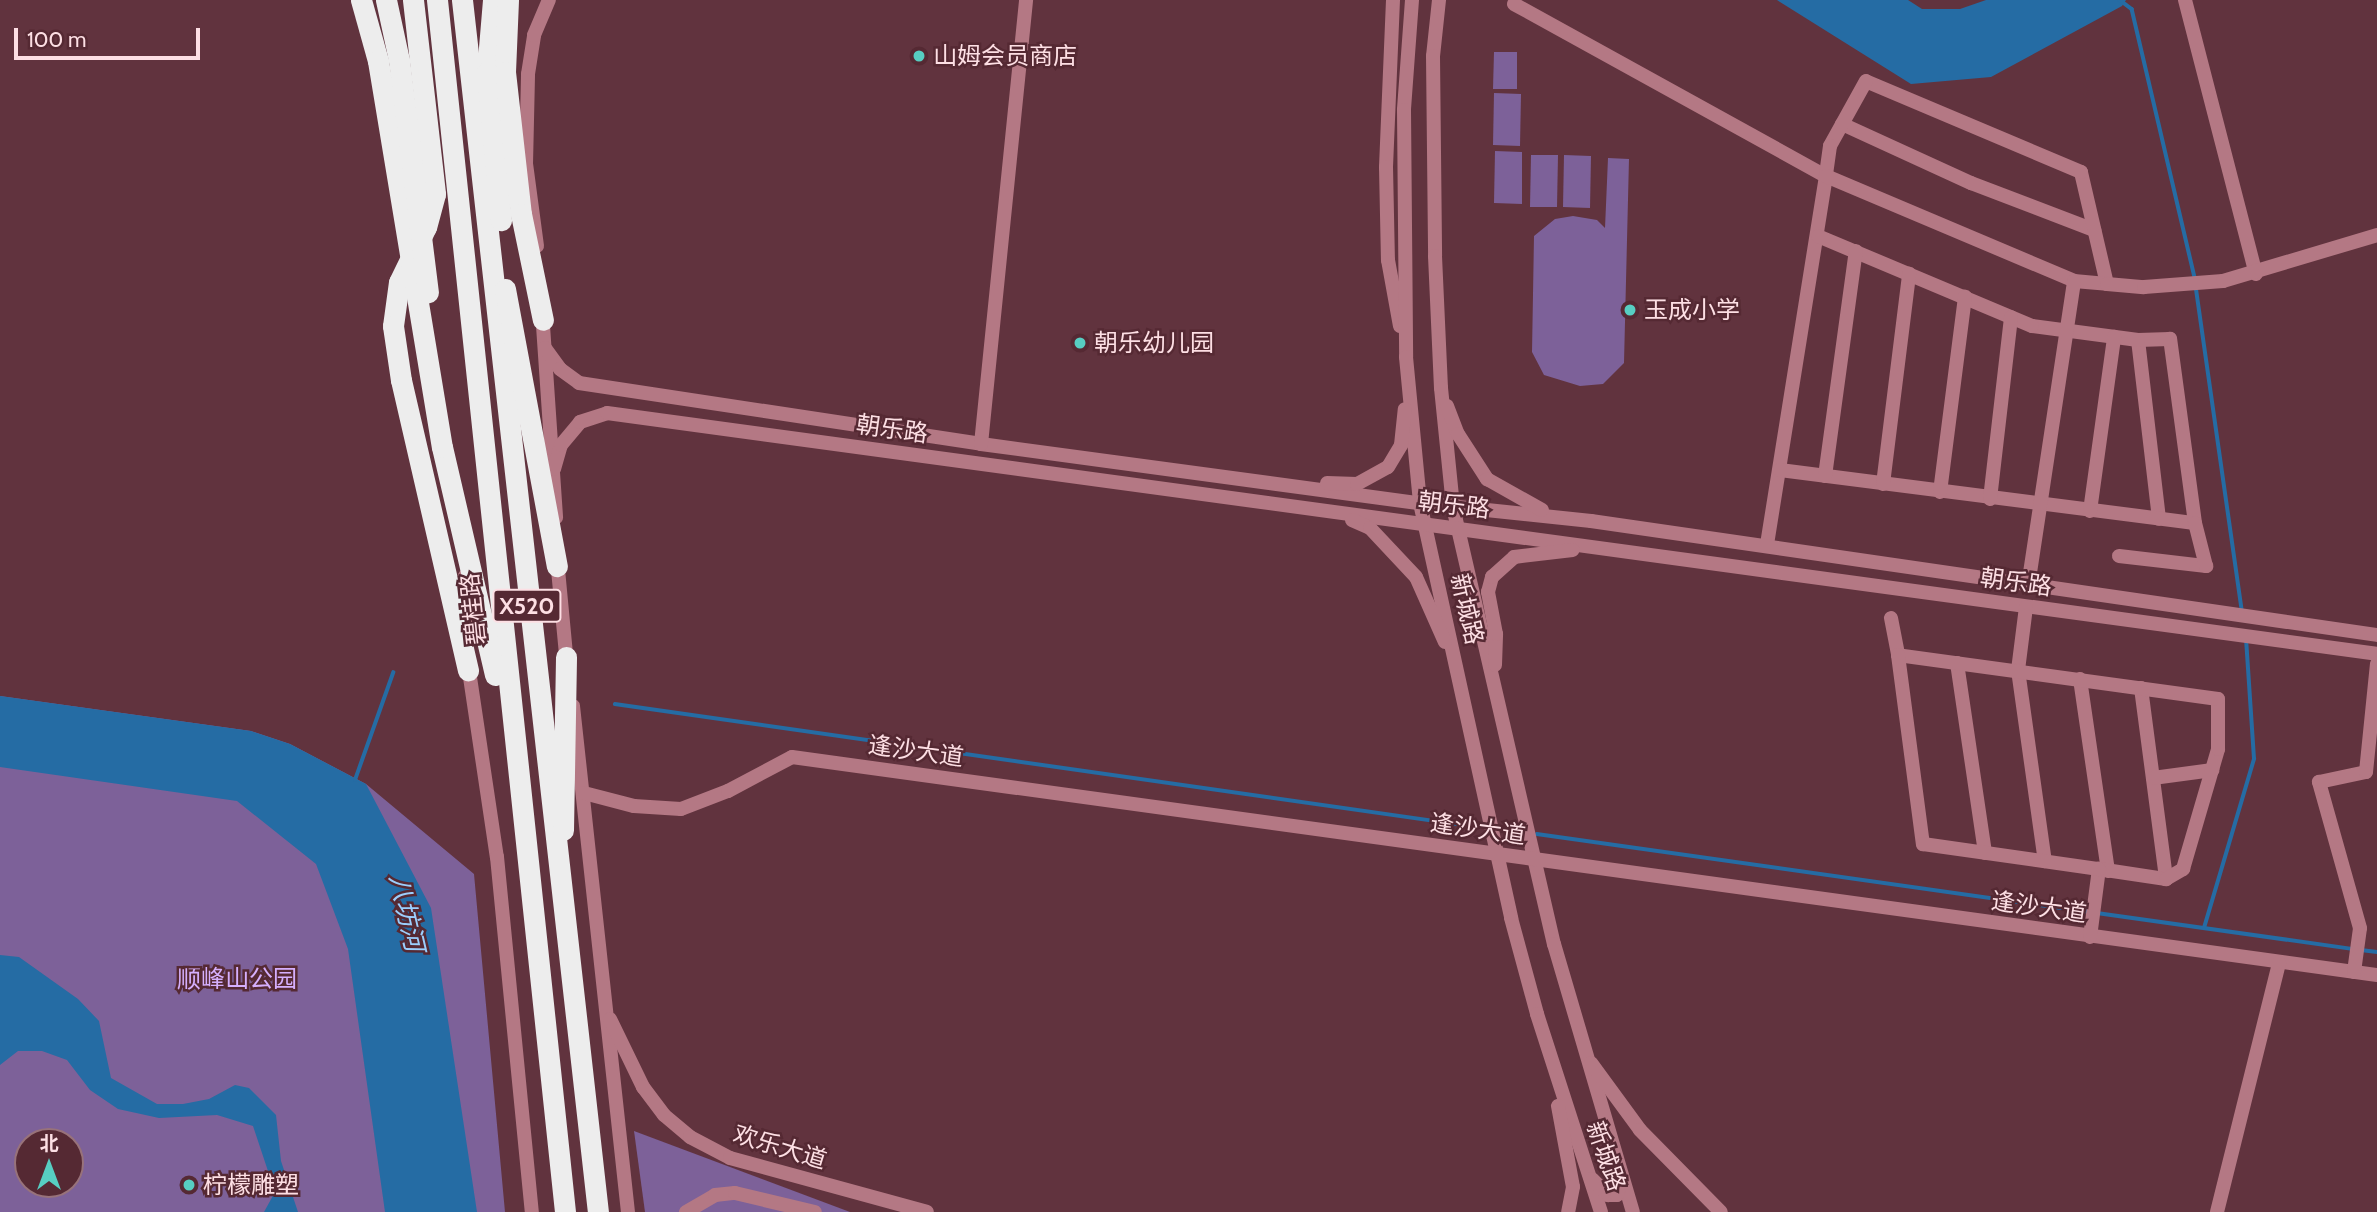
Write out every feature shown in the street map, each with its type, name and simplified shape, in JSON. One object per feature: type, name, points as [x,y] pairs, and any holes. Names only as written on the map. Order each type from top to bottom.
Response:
[{"type":"highway","points":[[361,0],[378,61],[463,540],[516,766]]},
{"type":"highway","points":[[386,0],[399,60],[446,445]]},
{"type":"highway","points":[[413,0],[435,194],[426,227],[399,282],[393,326],[401,380],[468,670]]},
{"type":"highway","name":"碧桂路","points":[[437,0],[565,1212]]},
{"type":"highway","name":"X520","points":[[462,0],[562,916],[598,1212]]},
{"type":"highway","points":[[493,0],[487,72],[510,309]]},
{"type":"highway","points":[[508,0],[507,84],[521,214],[543,320]]},
{"type":"highway","points":[[484,193],[510,309],[557,566]]},
{"type":"highway","points":[[562,916],[566,657]]},
{"type":"street","points":[[549,0],[534,34],[528,74],[526,164],[543,320],[554,469],[557,566],[628,1212]]},
{"type":"street","points":[[981,444],[1026,0]]},
{"type":"street","points":[[1272,484],[1357,484],[1388,467],[1401,445],[1407,366],[1388,260],[1386,167],[1394,0]]},
{"type":"street","name":"新城路","points":[[1412,0],[1405,110],[1407,366],[1420,503],[1498,855],[1548,1050],[1601,1212]]},
{"type":"street","name":"新城路","points":[[1438,0],[1433,56],[1435,256],[1441,388],[1453,507],[1536,860],[1586,1055],[1633,1212]]},
{"type":"street","points":[[2185,0],[2256,274]]},
{"type":"street","points":[[1514,4],[1826,176],[2074,281],[2165,285],[2215,281],[2256,274],[2377,235]]},
{"type":"street","points":[[1767,545],[1818,236],[1830,146],[1866,82],[2081,172],[2107,284]]},
{"type":"street","points":[[1842,124],[1971,183],[2094,230]]},
{"type":"street","points":[[1818,236],[2011,317],[2066,332],[2138,340],[2169,339],[2195,523],[2206,566],[2119,556]]},
{"type":"street","points":[[1825,476],[1856,251]]},
{"type":"street","points":[[1883,484],[1909,274]]},
{"type":"street","points":[[2028,586],[2074,281]]},
{"type":"street","points":[[1940,492],[1965,297]]},
{"type":"street","points":[[1990,499],[2011,317]]},
{"type":"street","points":[[2091,512],[2114,337]]},
{"type":"street","points":[[2138,340],[2159,519]]},
{"type":"street","name":"朝乐路","points":[[545,348],[560,369],[579,383],[981,444],[1272,484],[1591,521],[1767,545],[2221,616],[2377,635]]},
{"type":"street","points":[[1441,388],[1458,434],[1487,480],[1531,508],[1591,521]]},
{"type":"street","points":[[650,419],[629,409],[626,402],[629,396],[653,394]]},
{"type":"street","name":"朝乐路","points":[[554,469],[561,445],[580,422],[607,413],[1595,546],[2276,643],[2377,654]]},
{"type":"street","points":[[1780,470],[2040,506],[2195,523]]},
{"type":"street","points":[[1335,512],[1370,528],[1416,577],[1458,674]]},
{"type":"street","points":[[463,540],[468,670],[497,857],[532,1212]]},
{"type":"street","points":[[1493,681],[1496,634],[1488,592],[1499,568],[1530,552],[1595,546]]},
{"type":"street","points":[[2026,607],[2018,670],[2045,862]]},
{"type":"street","points":[[1891,618],[1923,844],[2166,879],[2183,869],[2218,749],[2218,699],[1898,655]]},
{"type":"street","points":[[1957,663],[1985,853]]},
{"type":"street","points":[[2355,968],[2359,937],[2319,782],[2372,773],[2377,664]]},
{"type":"street","points":[[2080,679],[2104,870],[2096,891],[2090,932]]},
{"type":"street","points":[[2141,688],[2166,879]]},
{"type":"street","name":"逢沙大道","points":[[584,793],[634,806],[681,809],[728,791],[792,757],[1498,855],[2090,932],[2279,963],[2355,968],[2377,975]]},
{"type":"street","points":[[2153,778],[2213,770]]},
{"type":"street","points":[[2217,1212],[2279,963]]},
{"type":"street","name":"欢乐大道","points":[[605,1010],[643,1087],[664,1115],[690,1137],[730,1158],[927,1212]]},
{"type":"street","points":[[1548,1050],[1573,1187],[1568,1212]]},
{"type":"street","points":[[1586,1055],[1640,1130],[1721,1212]]},
{"type":"street","points":[[1588,1175],[1608,1195],[1617,1195],[1622,1178]]},
{"type":"street","points":[[687,1212],[715,1195],[735,1193],[815,1212]]},
{"type":"green space","points":[[1494,52],[1517,52],[1517,89],[1493,89]]},
{"type":"green space","points":[[1494,93],[1521,94],[1520,146],[1493,145]]},
{"type":"green space","points":[[1495,151],[1522,152],[1522,204],[1494,203]]},
{"type":"green space","points":[[1531,155],[1558,155],[1557,207],[1530,207]]},
{"type":"green space","points":[[1564,155],[1591,156],[1590,208],[1563,207]]},
{"type":"green space","points":[[1608,158],[1629,159],[1624,363],[1603,384],[1580,386],[1544,375],[1532,352],[1534,236],[1555,219],[1573,216],[1597,220],[1605,228]]},
{"type":"green space","name":"顺峰山公园","points":[[0,696],[251,731],[290,744],[366,784],[474,874],[505,1212],[0,1212]]},
{"type":"green space","points":[[634,1131],[850,1212],[645,1212]]},
{"type":"water","points":[[1777,0],[1908,0],[1922,9],[1960,9],[1986,0],[2126,0],[2122,6],[1991,77],[1911,84]]},
{"type":"water","name":"八坊河","points":[[0,696],[251,731],[290,744],[366,784],[431,908],[477,1212],[385,1212],[348,949],[316,864],[237,801],[0,767]]},
{"type":"water","points":[[0,955],[19,957],[78,999],[99,1021],[111,1078],[157,1104],[183,1104],[209,1099],[235,1085],[249,1088],[276,1115],[281,1161],[298,1212],[264,1212],[275,1192],[253,1126],[217,1115],[159,1118],[118,1109],[90,1090],[67,1060],[42,1051],[18,1051],[0,1065]]},
{"type":"waterway","points":[[2120,0],[2132,9],[2195,278]]},
{"type":"waterway","points":[[2196,286],[2242,611]]},
{"type":"waterway","points":[[2204,928],[2254,759],[2246,639]]},
{"type":"waterway","points":[[355,780],[393,673]]},
{"type":"waterway","points":[[615,704],[1456,824]]},
{"type":"waterway","points":[[1537,834],[2090,912]]},
{"type":"waterway","points":[[2097,913],[2353,949]]},
{"type":"waterway","points":[[2361,950],[2377,952]]},
{"type":"place","name":"山姆会员商店","points":[[919,56]]},
{"type":"place","name":"玉成小学","points":[[1630,310]]},
{"type":"place","name":"朝乐幼儿园","points":[[1080,343]]},
{"type":"place","name":"柠檬雕塑","points":[[189,1185]]}]
